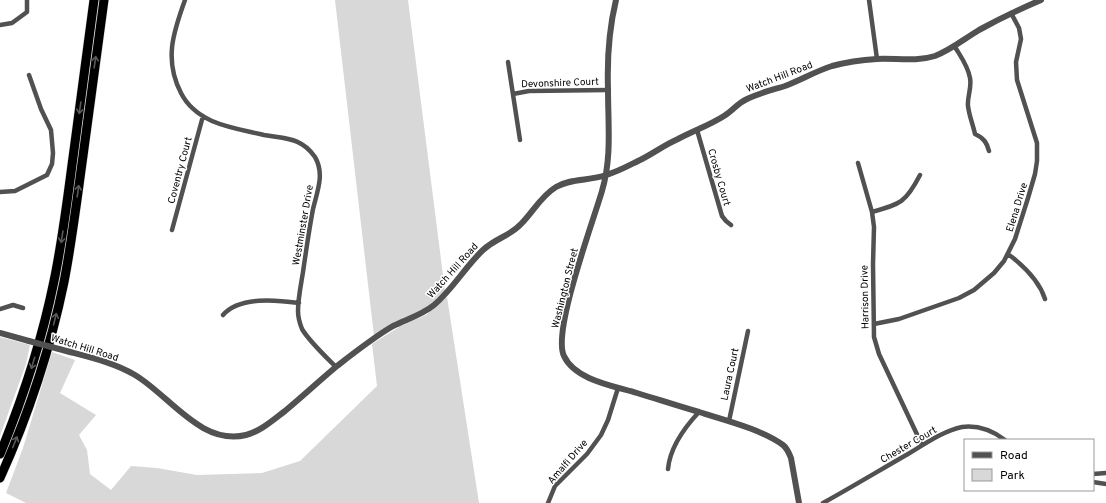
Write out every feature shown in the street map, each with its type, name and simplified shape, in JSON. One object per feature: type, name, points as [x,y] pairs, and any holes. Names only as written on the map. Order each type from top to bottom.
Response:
[{"type":"highway","points":[[1,451],[28,377],[41,335],[54,281],[67,206],[94,0]]},
{"type":"highway","points":[[0,478],[36,386],[52,332],[64,283],[76,207],[104,0]]},
{"type":"street","points":[[0,25],[12,23],[27,12],[26,0]]},
{"type":"street","name":"Westminster Drive","points":[[185,0],[174,33],[171,61],[175,80],[186,101],[211,121],[301,143],[315,158],[320,169],[319,189],[314,208],[298,312],[302,329],[336,367]]},
{"type":"street","name":"Washington Street","points":[[616,0],[609,38],[608,90],[610,125],[606,176],[563,322],[561,342],[563,356],[572,368],[583,376],[728,421],[762,434],[784,446],[791,458],[799,503]]},
{"type":"street","points":[[869,0],[877,59]]},
{"type":"street","name":"Watch Hill Road","points":[[0,332],[104,362],[125,370],[144,381],[202,427],[214,434],[227,437],[247,435],[265,427],[315,387],[336,367],[384,332],[423,313],[434,305],[486,247],[498,238],[514,232],[539,202],[556,187],[568,182],[606,176],[725,116],[743,101],[759,93],[785,86],[829,67],[850,61],[925,58],[935,56],[955,47],[977,31],[1011,13],[1041,0]]},
{"type":"street","name":"Elena Drive","points":[[874,324],[899,319],[959,298],[974,290],[994,272],[1008,254],[1015,239],[1028,198],[1037,161],[1037,143],[1017,80],[1016,62],[1020,39],[1019,28],[1011,13]]},
{"type":"street","points":[[955,47],[967,68],[970,77],[971,85],[968,108],[975,134],[981,137],[987,144],[989,152]]},
{"type":"street","name":"Devonshire Court","points":[[508,62],[520,140]]},
{"type":"street","points":[[0,192],[15,191],[47,175],[52,164],[53,153],[51,130],[41,109],[29,76]]},
{"type":"street","name":"Devonshire Court","points":[[513,94],[528,91],[608,90]]},
{"type":"street","name":"Coventry Court","points":[[172,230],[203,116]]},
{"type":"street","name":"Crosby Court","points":[[697,130],[722,216],[731,225]]},
{"type":"street","name":"Harrison Drive","points":[[858,163],[872,212],[874,227],[872,264],[874,337],[879,354],[922,445]]},
{"type":"street","points":[[872,212],[895,206],[909,194],[920,175]]},
{"type":"street","points":[[1008,254],[1035,278],[1046,299]]},
{"type":"street","points":[[223,315],[232,308],[258,301],[274,300],[299,303]]},
{"type":"street","points":[[0,309],[13,305],[24,308]]},
{"type":"street","name":"Laura Court","points":[[728,421],[748,332]]},
{"type":"street","name":"Amalfi Drive","points":[[548,503],[551,493],[556,486],[587,454],[600,435],[608,420],[618,388]]},
{"type":"street","points":[[668,469],[670,455],[684,428],[698,412]]},
{"type":"street","name":"Chester Court","points":[[823,503],[922,445],[962,427],[980,428],[997,434],[1004,439]]},
{"type":"street","points":[[1094,474],[1106,473]]},
{"type":"street","points":[[1094,482],[1106,484]]},
{"type":"green space","points":[[335,0],[408,0],[445,291],[426,308],[374,336]]},
{"type":"green space","points":[[447,297],[479,503],[26,503],[6,493],[23,448],[52,352],[75,360],[60,393],[96,415],[79,435],[87,450],[90,474],[111,490],[131,466],[157,468],[197,475],[262,473],[300,461],[377,386],[372,344],[399,327],[426,315]]},
{"type":"green space","points":[[0,337],[30,345],[26,364],[0,436]]}]
